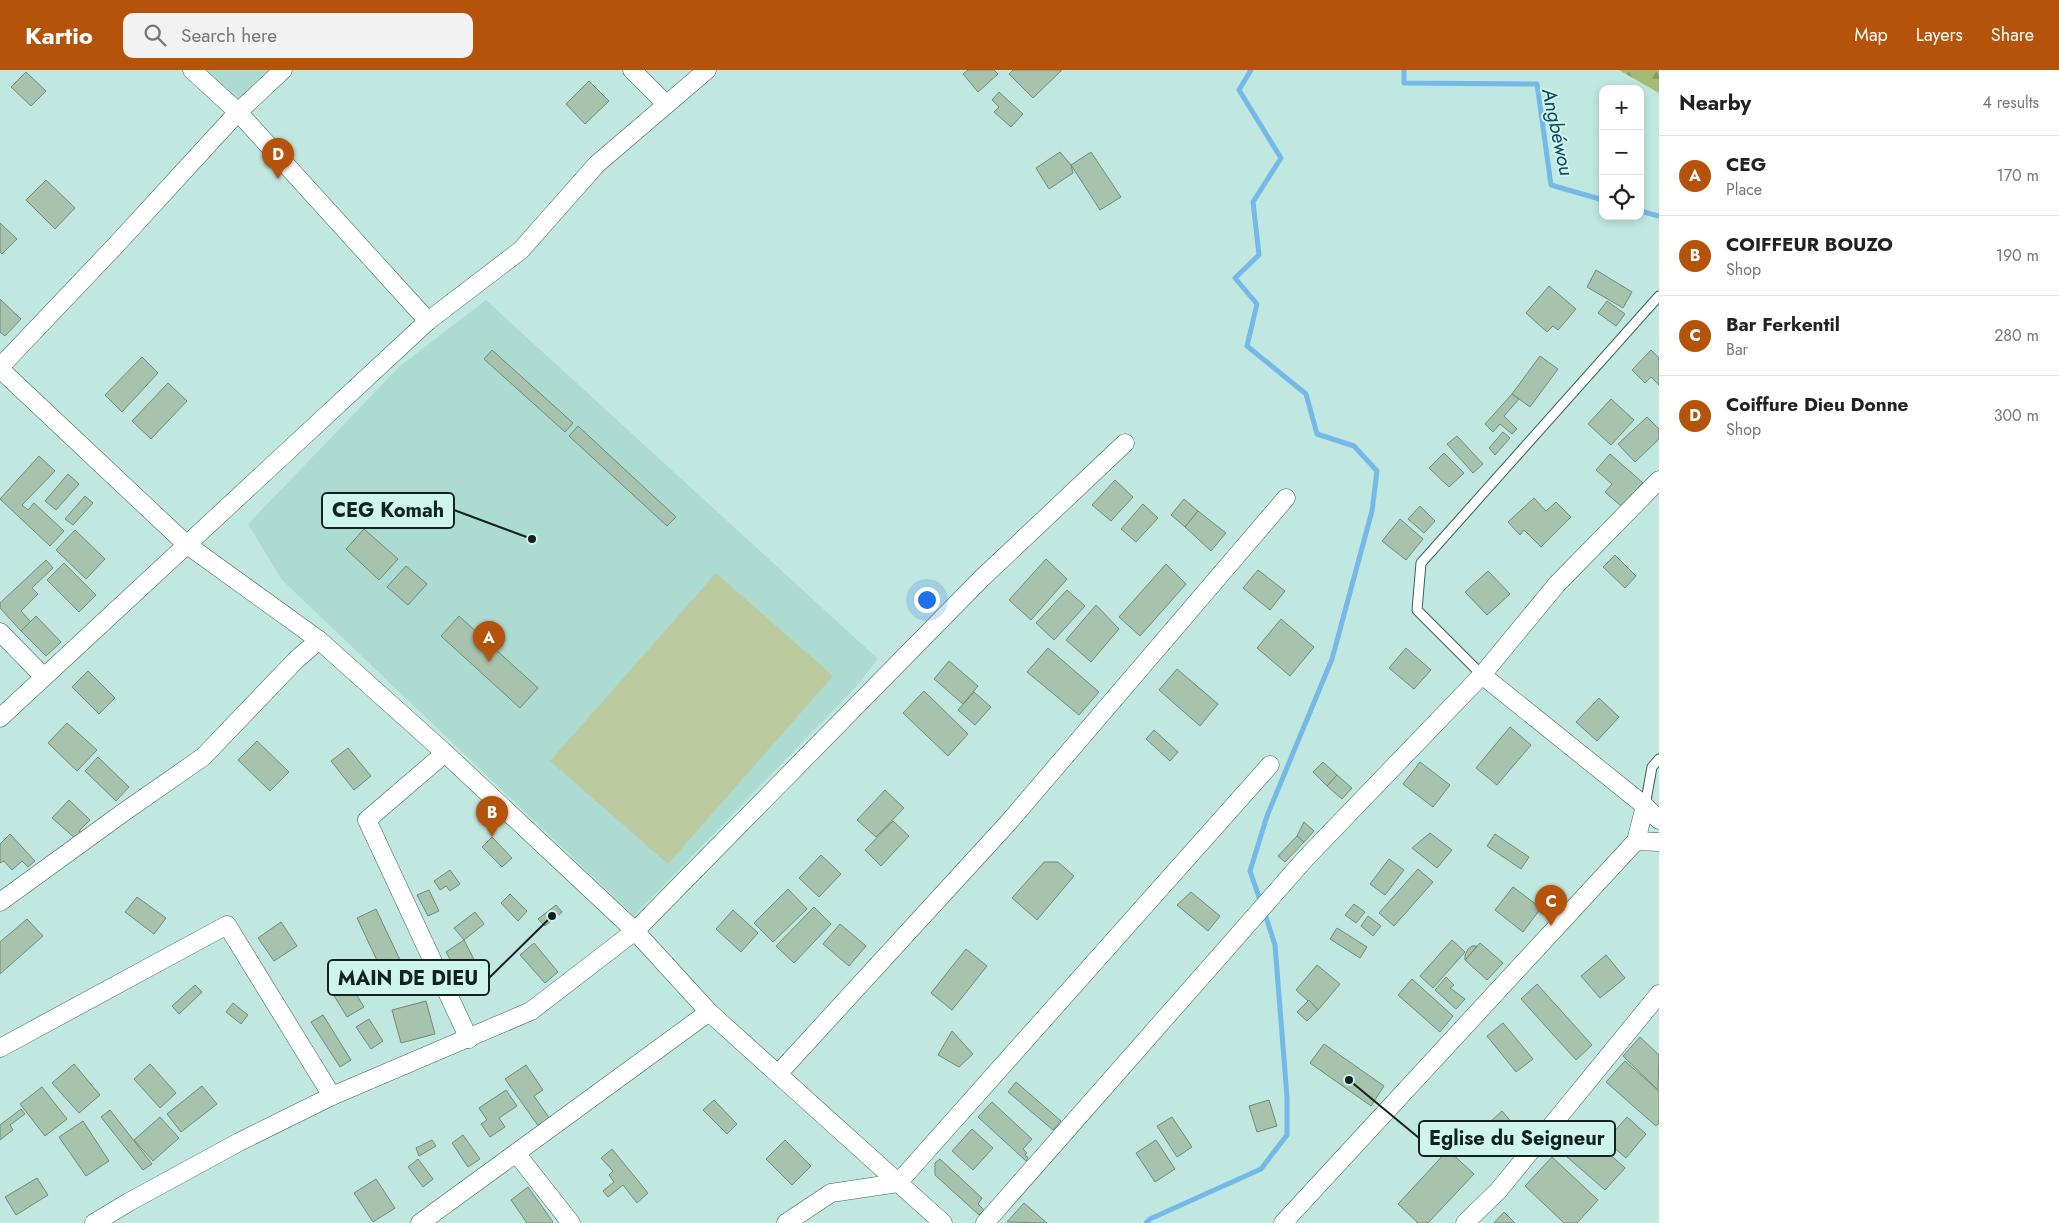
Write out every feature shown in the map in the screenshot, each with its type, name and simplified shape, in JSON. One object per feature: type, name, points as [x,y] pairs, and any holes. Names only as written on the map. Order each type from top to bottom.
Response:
[{"type":"street","points":[[192,70],[238,112],[428,321]]},
{"type":"street","points":[[283,70],[238,112],[0,368],[186,544],[319,640],[446,753],[635,931],[709,1012],[943,1223]]},
{"type":"street","points":[[632,70],[666,104]]},
{"type":"street","points":[[0,718],[428,321],[521,250],[597,164],[707,70]]},
{"type":"street","points":[[94,1223],[128,1202],[230,1146],[332,1096],[531,1011],[635,931],[982,578],[1125,443]]},
{"type":"street","points":[[985,1223],[1305,859],[1482,675],[1557,584],[1659,480]]},
{"type":"street","points":[[778,1074],[1008,823],[1286,498]]},
{"type":"street","points":[[0,632],[44,677]]},
{"type":"street","points":[[0,902],[203,757],[296,660],[319,640]]},
{"type":"street","points":[[1482,675],[1645,806],[1659,820]]},
{"type":"street","points":[[446,753],[367,820],[469,1038]]},
{"type":"street","points":[[786,1223],[831,1193],[898,1183],[1270,766]]},
{"type":"street","points":[[1283,1223],[1636,841],[1645,806]]},
{"type":"street","points":[[1636,841],[1659,842]]},
{"type":"street","points":[[0,1048],[227,925],[332,1096]]},
{"type":"street","points":[[1465,1223],[1498,1191],[1659,994]]},
{"type":"street","points":[[420,1223],[709,1012]]},
{"type":"street","points":[[516,1153],[570,1223]]},
{"type":"lane","points":[[1482,675],[1417,610],[1421,563],[1659,296]]},
{"type":"lane","points":[[1645,806],[1652,768],[1659,759]]},
{"type":"shaded area","points":[[207,70],[268,70],[238,99]]},
{"type":"shaded area","points":[[486,300],[878,659],[855,688],[634,916],[282,580],[248,524],[400,366]]},
{"type":"shaded area","points":[[716,573],[833,676],[668,864],[550,761]]},
{"type":"green space","points":[[1619,70],[1659,70],[1659,93]]},
{"type":"building","points":[[968,70],[994,70],[998,74],[978,92],[963,74]]},
{"type":"building","points":[[1013,70],[1062,70],[1033,98],[1009,74]]},
{"type":"building","points":[[26,72],[46,91],[31,106],[11,87]]},
{"type":"building","points":[[589,81],[609,101],[585,124],[566,104]]},
{"type":"building","points":[[999,92],[1023,114],[1011,127],[994,112],[999,107],[992,100]]},
{"type":"building","points":[[1060,152],[1071,165],[1073,173],[1049,189],[1036,168]]},
{"type":"building","points":[[1091,152],[1121,197],[1100,210],[1071,165]]},
{"type":"building","points":[[46,180],[75,208],[55,229],[26,200]]},
{"type":"building","points":[[0,223],[17,239],[2,254],[0,252]]},
{"type":"building","points":[[1596,270],[1632,292],[1623,308],[1587,287]]},
{"type":"building","points":[[1549,286],[1576,309],[1558,330],[1553,326],[1547,332],[1526,313]]},
{"type":"building","points":[[0,299],[21,319],[5,336],[0,332]]},
{"type":"building","points":[[1607,301],[1625,314],[1616,326],[1598,313]]},
{"type":"building","points":[[492,350],[573,423],[565,432],[484,359]]},
{"type":"building","points":[[1651,350],[1659,358],[1659,385],[1651,377],[1645,383],[1632,370]]},
{"type":"building","points":[[1540,356],[1558,369],[1530,407],[1512,394]]},
{"type":"building","points":[[142,357],[158,373],[122,412],[105,395]]},
{"type":"building","points":[[168,383],[187,401],[151,439],[132,421]]},
{"type":"building","points":[[1512,394],[1519,399],[1504,416],[1517,429],[1512,434],[1500,424],[1493,432],[1485,424]]},
{"type":"building","points":[[1611,399],[1634,420],[1611,445],[1588,424]]},
{"type":"building","points":[[1647,417],[1659,429],[1659,439],[1635,462],[1618,444]]},
{"type":"building","points":[[578,426],[676,517],[667,526],[569,436]]},
{"type":"building","points":[[1503,432],[1510,438],[1495,455],[1489,448]]},
{"type":"building","points":[[1457,436],[1483,464],[1473,473],[1447,444]]},
{"type":"building","points":[[1444,453],[1464,473],[1449,487],[1429,468]]},
{"type":"building","points":[[1610,454],[1643,483],[1622,507],[1605,492],[1612,484],[1596,470]]},
{"type":"building","points":[[39,456],[55,471],[22,505],[28,510],[34,503],[64,531],[50,546],[0,499]]},
{"type":"building","points":[[68,474],[79,484],[56,510],[45,501]]},
{"type":"building","points":[[1115,480],[1133,497],[1111,521],[1092,505]]},
{"type":"building","points":[[85,496],[93,503],[73,525],[65,519]]},
{"type":"building","points":[[1534,498],[1546,511],[1556,502],[1571,517],[1541,547],[1524,530],[1520,535],[1508,522]]},
{"type":"building","points":[[1184,499],[1198,511],[1185,527],[1171,515]]},
{"type":"building","points":[[1143,504],[1158,518],[1136,542],[1121,529]]},
{"type":"building","points":[[1420,506],[1435,521],[1424,533],[1408,519]]},
{"type":"building","points":[[1198,511],[1226,533],[1211,551],[1185,527]]},
{"type":"building","points":[[1400,519],[1423,539],[1406,560],[1382,541]]},
{"type":"building","points":[[364,529],[398,559],[379,580],[346,549]]},
{"type":"building","points":[[75,530],[105,559],[86,579],[56,550]]},
{"type":"building","points":[[1615,555],[1636,576],[1625,588],[1603,567]]},
{"type":"building","points":[[1046,559],[1067,579],[1031,620],[1009,600]]},
{"type":"building","points":[[46,560],[53,568],[32,588],[38,594],[21,611],[31,622],[21,631],[0,608],[0,603]]},
{"type":"building","points":[[64,563],[96,595],[79,612],[47,580]]},
{"type":"building","points":[[1166,564],[1186,584],[1140,636],[1119,617]]},
{"type":"building","points":[[406,566],[427,584],[408,605],[387,587]]},
{"type":"building","points":[[1258,570],[1285,591],[1270,610],[1243,588]]},
{"type":"building","points":[[1488,571],[1510,594],[1487,615],[1465,592]]},
{"type":"building","points":[[1067,590],[1085,606],[1054,640],[1036,623]]},
{"type":"building","points":[[1096,605],[1119,629],[1091,662],[1066,640]]},
{"type":"building","points":[[36,616],[61,642],[46,656],[21,631]]},
{"type":"building","points":[[459,616],[538,688],[520,708],[441,636]]},
{"type":"building","points":[[1281,619],[1314,647],[1290,676],[1257,648]]},
{"type":"building","points":[[1048,648],[1099,692],[1079,715],[1027,672]]},
{"type":"building","points":[[1406,648],[1431,670],[1414,689],[1389,668]]},
{"type":"building","points":[[949,661],[978,686],[963,704],[934,679]]},
{"type":"building","points":[[1177,669],[1218,704],[1200,726],[1159,690]]},
{"type":"building","points":[[88,671],[115,698],[99,714],[72,687]]},
{"type":"building","points":[[924,691],[968,734],[948,756],[903,713]]},
{"type":"building","points":[[974,692],[991,707],[975,725],[958,710]]},
{"type":"building","points":[[1599,698],[1619,717],[1597,741],[1576,722]]},
{"type":"building","points":[[67,723],[97,750],[77,771],[48,743]]},
{"type":"building","points":[[1510,727],[1531,745],[1497,785],[1476,768]]},
{"type":"building","points":[[1154,730],[1178,752],[1170,761],[1146,739]]},
{"type":"building","points":[[257,741],[289,772],[270,791],[238,760]]},
{"type":"building","points":[[348,748],[371,776],[354,790],[331,761]]},
{"type":"building","points":[[98,757],[129,787],[116,801],[85,771]]},
{"type":"building","points":[[1323,762],[1337,775],[1327,786],[1313,772]]},
{"type":"building","points":[[1420,762],[1450,785],[1433,807],[1403,784]]},
{"type":"building","points":[[1337,775],[1352,788],[1342,799],[1327,786]]},
{"type":"building","points":[[885,790],[904,808],[876,837],[857,820]]},
{"type":"building","points":[[69,800],[90,820],[79,831],[82,833],[76,839],[52,818]]},
{"type":"building","points":[[893,821],[909,836],[881,866],[865,850]]},
{"type":"building","points":[[1304,822],[1314,831],[1304,842],[1297,836]]},
{"type":"building","points":[[1430,833],[1452,850],[1437,868],[1412,848]]},
{"type":"building","points":[[10,834],[35,861],[28,867],[22,861],[12,870],[4,861],[0,863],[0,844]]},
{"type":"building","points":[[1495,834],[1529,857],[1521,869],[1487,846]]},
{"type":"building","points":[[1297,836],[1304,842],[1285,862],[1278,856]]},
{"type":"building","points":[[492,837],[512,858],[502,867],[482,847]]},
{"type":"building","points":[[821,855],[841,874],[819,897],[799,878]]},
{"type":"building","points":[[1389,859],[1404,870],[1385,895],[1370,884]]},
{"type":"building","points":[[1044,862],[1058,862],[1074,876],[1037,920],[1012,898]]},
{"type":"building","points":[[1418,869],[1433,882],[1394,926],[1379,913]]},
{"type":"building","points":[[450,870],[460,884],[450,891],[446,886],[440,890],[434,881]]},
{"type":"building","points":[[1513,887],[1541,908],[1523,932],[1495,910]]},
{"type":"building","points":[[788,889],[807,909],[773,942],[754,923]]},
{"type":"building","points":[[429,890],[439,911],[428,916],[417,895]]},
{"type":"building","points":[[1191,892],[1220,916],[1208,931],[1177,905]]},
{"type":"building","points":[[510,894],[527,911],[518,921],[501,903]]},
{"type":"building","points":[[137,897],[166,918],[154,934],[125,912]]},
{"type":"building","points":[[1354,904],[1365,912],[1356,923],[1345,915]]},
{"type":"building","points":[[556,905],[562,912],[545,926],[538,919]]},
{"type":"building","points":[[814,907],[831,924],[794,963],[776,946]]},
{"type":"building","points":[[376,909],[401,962],[382,971],[357,918]]},
{"type":"building","points":[[733,910],[758,933],[741,952],[716,929]]},
{"type":"building","points":[[475,912],[484,924],[464,940],[454,928]]},
{"type":"building","points":[[1368,916],[1381,926],[1373,936],[1361,926]]},
{"type":"building","points":[[27,919],[43,936],[0,974],[0,942]]},
{"type":"building","points":[[281,922],[297,946],[274,961],[258,938]]},
{"type":"building","points":[[840,924],[866,946],[849,966],[823,944]]},
{"type":"building","points":[[1337,928],[1367,947],[1360,958],[1330,939]]},
{"type":"building","points":[[464,940],[482,975],[464,985],[446,952]]},
{"type":"building","points":[[1452,940],[1465,952],[1433,988],[1420,976]]},
{"type":"building","points":[[534,943],[558,972],[545,983],[520,955]]},
{"type":"building","points":[[1480,943],[1503,963],[1487,980],[1465,960]]},
{"type":"building","points":[[1472,946],[1477,946],[1465,960],[1468,949]]},
{"type":"building","points":[[966,949],[987,966],[952,1010],[931,993]]},
{"type":"building","points":[[1606,955],[1625,978],[1600,998],[1581,976]]},
{"type":"building","points":[[1317,965],[1340,984],[1318,1010],[1296,990]]},
{"type":"building","points":[[1446,977],[1454,985],[1450,988],[1465,999],[1456,1009],[1435,990]]},
{"type":"building","points":[[347,979],[364,1007],[347,1017],[330,989]]},
{"type":"building","points":[[1412,979],[1453,1016],[1440,1032],[1398,995]]},
{"type":"building","points":[[1537,984],[1592,1045],[1576,1060],[1521,999]]},
{"type":"building","points":[[195,985],[202,992],[179,1014],[172,1006]]},
{"type":"building","points":[[1309,1000],[1318,1010],[1307,1021],[1297,1012]]},
{"type":"building","points":[[426,1001],[435,1034],[401,1043],[392,1010]]},
{"type":"building","points":[[233,1003],[248,1015],[241,1024],[226,1012]]},
{"type":"building","points":[[323,1015],[351,1060],[340,1067],[311,1022]]},
{"type":"building","points":[[369,1019],[383,1041],[371,1049],[356,1027]]},
{"type":"building","points":[[1503,1023],[1533,1059],[1516,1072],[1487,1036]]},
{"type":"building","points":[[952,1031],[973,1054],[959,1067],[938,1055]]},
{"type":"building","points":[[1640,1037],[1659,1055],[1658,1090],[1623,1056]]},
{"type":"building","points":[[1324,1044],[1384,1086],[1371,1106],[1310,1063]]},
{"type":"building","points":[[1625,1061],[1659,1091],[1659,1123],[1656,1126],[1606,1082]]},
{"type":"building","points":[[74,1064],[100,1095],[79,1113],[52,1083]]},
{"type":"building","points":[[150,1064],[176,1093],[160,1108],[134,1079]]},
{"type":"building","points":[[526,1065],[543,1090],[534,1096],[550,1119],[539,1127],[505,1079]]},
{"type":"building","points":[[1016,1082],[1061,1121],[1053,1130],[1008,1092]]},
{"type":"building","points":[[202,1086],[217,1104],[181,1132],[167,1114]]},
{"type":"building","points":[[42,1087],[67,1119],[45,1136],[20,1104]]},
{"type":"building","points":[[506,1090],[517,1106],[499,1118],[505,1127],[490,1137],[481,1124],[487,1120],[479,1108]]},
{"type":"building","points":[[714,1100],[737,1124],[727,1134],[703,1110]]},
{"type":"building","points":[[1269,1100],[1277,1126],[1257,1132],[1249,1106]]},
{"type":"building","points":[[992,1102],[1032,1139],[1023,1149],[1027,1153],[1025,1154],[1028,1158],[1026,1161],[978,1117]]},
{"type":"building","points":[[21,1109],[25,1114],[10,1125],[13,1130],[0,1140],[0,1125]]},
{"type":"building","points":[[110,1110],[152,1164],[143,1170],[101,1117]]},
{"type":"building","points":[[1502,1111],[1526,1139],[1515,1148],[1491,1121]]},
{"type":"building","points":[[160,1117],[179,1138],[153,1161],[134,1140]]},
{"type":"building","points":[[1172,1117],[1192,1147],[1177,1157],[1157,1126]]},
{"type":"building","points":[[1627,1117],[1646,1134],[1626,1158],[1606,1141]]},
{"type":"building","points":[[83,1121],[109,1161],[86,1176],[59,1137]]},
{"type":"building","points":[[1579,1127],[1625,1168],[1605,1190],[1559,1150]]},
{"type":"building","points":[[972,1129],[993,1148],[973,1170],[952,1151]]},
{"type":"building","points":[[463,1135],[480,1159],[468,1167],[452,1143]]},
{"type":"building","points":[[432,1140],[436,1146],[419,1156],[416,1148]]},
{"type":"building","points":[[785,1140],[811,1166],[792,1185],[766,1159]]},
{"type":"building","points":[[1156,1140],[1175,1169],[1155,1182],[1136,1153]]},
{"type":"building","points":[[612,1149],[648,1193],[637,1203],[623,1185],[608,1197],[603,1191],[614,1182],[609,1175],[613,1171],[601,1158]]},
{"type":"building","points":[[1448,1150],[1474,1174],[1428,1223],[1418,1223],[1398,1204]]},
{"type":"building","points":[[1552,1157],[1598,1200],[1577,1223],[1564,1223],[1525,1186]]},
{"type":"building","points":[[418,1159],[433,1179],[423,1187],[408,1167]]},
{"type":"building","points":[[940,1159],[982,1198],[978,1204],[984,1210],[979,1215],[935,1175],[935,1163]]},
{"type":"building","points":[[37,1178],[48,1195],[16,1215],[5,1197]]},
{"type":"building","points":[[376,1179],[395,1208],[373,1222],[354,1193]]},
{"type":"building","points":[[528,1187],[552,1223],[527,1223],[511,1200]]},
{"type":"building","points":[[1024,1203],[1047,1223],[1007,1222]]},
{"type":"building","points":[[1504,1212],[1515,1223],[1494,1223]]},
{"type":"waterway","points":[[1251,70],[1239,90],[1281,158],[1253,202],[1259,255],[1235,278],[1257,304],[1247,346],[1306,394],[1317,434],[1354,446],[1377,471],[1372,511],[1332,659],[1267,816],[1250,871],[1261,903]]},
{"type":"waterway","name":"Angbéwou","points":[[1404,70],[1404,83],[1537,84],[1551,185],[1599,199]]},
{"type":"waterway","name":"Angbéwou","points":[[1644,212],[1659,216]]},
{"type":"waterway","points":[[1146,1223],[1150,1219],[1261,1169],[1287,1135],[1287,1097],[1275,945],[1264,911]]},
{"type":"place","name":"Coiffure Dieu Donne","points":[[278,179]]},
{"type":"place","name":"CEG Komah","points":[[532,539]]},
{"type":"place","name":"CEG","points":[[489,662]]},
{"type":"place","name":"COIFFEUR BOUZO","points":[[492,837]]},
{"type":"place","name":"MAIN DE DIEU","points":[[552,916]]},
{"type":"place","name":"Bar Ferkentil","points":[[1551,926]]},
{"type":"place","name":"Eglise du Seigneur","points":[[1349,1080]]}]
